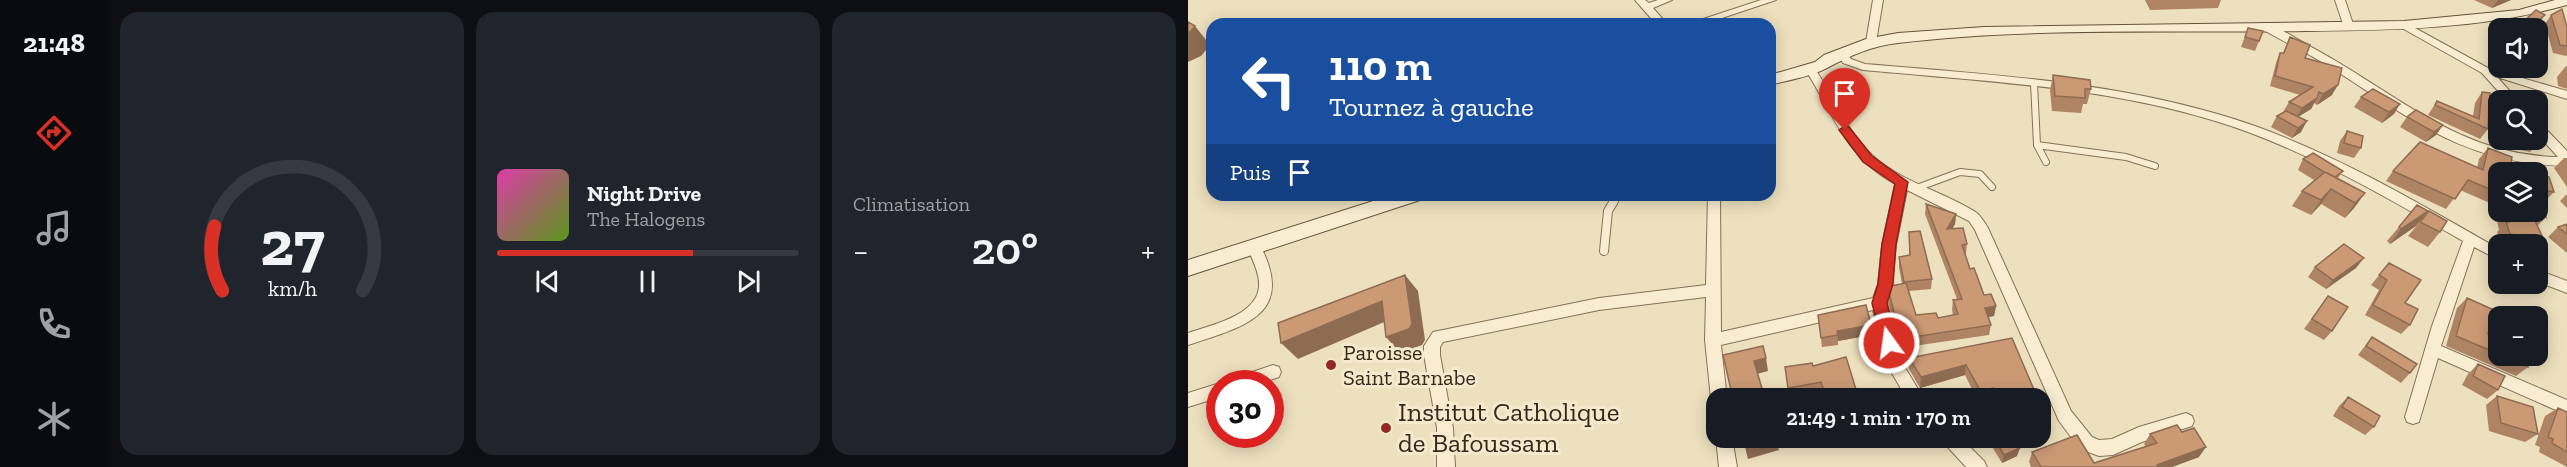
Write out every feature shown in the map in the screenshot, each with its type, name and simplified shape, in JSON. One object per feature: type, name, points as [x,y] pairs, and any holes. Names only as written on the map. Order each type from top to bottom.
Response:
[{"type":"street","points":[[1644,4],[1667,0]]},
{"type":"street","points":[[1712,18],[1771,0]]},
{"type":"street","points":[[1871,42],[1878,0]]},
{"type":"street","points":[[2340,0],[2348,24]]},
{"type":"street","points":[[1776,78],[1821,65],[1836,56],[1871,42],[1984,31],[2404,24],[2520,14],[2567,1]]},
{"type":"street","points":[[1644,4],[1657,18]]},
{"type":"street","points":[[2404,24],[2484,70],[2567,95]]},
{"type":"street","points":[[2264,26],[2319,55],[2405,113],[2477,149],[2507,158],[2545,163],[2567,160]]},
{"type":"street","points":[[1776,68],[1814,57],[1836,56],[1863,67],[2034,83],[2137,97],[2215,117],[2290,146],[2383,189],[2488,249]]},
{"type":"street","points":[[1810,69],[1845,130],[1867,159],[1908,185],[1974,218],[1981,228],[2023,337],[2065,416],[2086,443],[2099,448],[2113,447],[2139,435],[2186,421]]},
{"type":"street","points":[[2484,70],[2503,90]]},
{"type":"street","points":[[2548,139],[2567,160]]},
{"type":"street","points":[[1908,185],[1889,244],[1885,284],[1880,303],[1911,388]]},
{"type":"street","points":[[1188,257],[1357,201]]},
{"type":"street","points":[[1188,268],[1395,201]]},
{"type":"street","points":[[1714,201],[1713,340],[1718,388]]},
{"type":"street","points":[[2413,417],[2470,239]]},
{"type":"street","points":[[1188,339],[1241,321],[1255,312],[1263,301],[1266,280],[1254,247]]},
{"type":"street","points":[[2548,280],[2567,287]]},
{"type":"street","points":[[1446,467],[1445,428],[1432,355],[1432,346],[1438,337],[1599,304],[1713,290]]},
{"type":"street","points":[[1713,340],[1822,314],[1880,303]]},
{"type":"street","points":[[2433,349],[2567,408]]},
{"type":"street","points":[[1188,400],[1206,394]]},
{"type":"street","points":[[1725,448],[1728,467]]},
{"type":"street","points":[[1960,448],[1978,467]]},
{"type":"lane","points":[[2034,83],[2037,145],[2046,162]]},
{"type":"lane","points":[[2037,145],[2126,157],[2155,166]]},
{"type":"lane","points":[[1908,185],[1964,171],[1980,174],[1992,187]]},
{"type":"lane","points":[[1604,251],[1608,211],[1614,201]]},
{"type":"building","points":[[2562,9],[2567,27],[2567,46],[2560,45],[2551,15]]},
{"type":"building","points":[[2536,10],[2545,15],[2542,18],[2528,18]]},
{"type":"building","points":[[1188,22],[1195,26],[1188,34]]},
{"type":"building","points":[[2248,28],[2263,31],[2259,41],[2245,37]]},
{"type":"building","points":[[2290,37],[2310,45],[2305,58],[2342,68],[2338,85],[2323,94],[2319,92],[2317,98],[2302,108],[2289,102],[2313,87],[2275,76],[2280,53],[2284,53]]},
{"type":"building","points":[[2053,75],[2090,80],[2091,89],[2085,89],[2085,98],[2055,96]]},
{"type":"building","points":[[2373,89],[2400,104],[2389,112],[2361,97]]},
{"type":"building","points":[[2482,92],[2488,93],[2488,129],[2435,105],[2437,101],[2479,119]]},
{"type":"building","points":[[2416,110],[2443,125],[2434,132],[2407,117]]},
{"type":"building","points":[[2286,111],[2307,121],[2298,128],[2277,116]]},
{"type":"building","points":[[2347,131],[2363,136],[2361,148],[2344,143]]},
{"type":"building","points":[[2420,142],[2483,170],[2488,148],[2488,150],[2512,157],[2511,162],[2488,162],[2488,188],[2468,180],[2455,199],[2393,171]]},
{"type":"building","points":[[2313,153],[2343,171],[2335,177],[2303,159]]},
{"type":"building","points":[[2325,172],[2365,193],[2355,203],[2331,189],[2321,200],[2302,191]]},
{"type":"building","points":[[2548,177],[2549,177],[2554,192],[2548,191]]},
{"type":"building","points":[[1926,204],[1956,214],[1947,229],[1963,228],[1967,244],[1962,245],[1970,269],[1974,268],[1984,295],[1991,294],[1996,306],[1985,308],[1991,325],[1901,339],[1889,293],[1891,286],[1906,283],[1916,315],[1936,313],[1938,318],[1958,314],[1953,300],[1962,299]]},
{"type":"building","points":[[2417,205],[2428,211],[2401,229],[2399,227]]},
{"type":"building","points":[[2429,211],[2447,221],[2440,232],[2420,222]]},
{"type":"building","points":[[2506,222],[2536,222],[2541,234],[2510,234]]},
{"type":"building","points":[[2567,224],[2567,234],[2558,227]]},
{"type":"building","points":[[1920,231],[1932,279],[1904,282],[1899,257],[1910,255],[1909,232]]},
{"type":"building","points":[[2344,244],[2364,258],[2333,280],[2315,267]]},
{"type":"building","points":[[2389,263],[2421,280],[2405,303],[2418,309],[2410,325],[2373,305],[2387,280],[2379,275]]},
{"type":"building","points":[[1405,275],[1412,324],[1409,329],[1386,337],[1382,301],[1281,343],[1278,323]]},
{"type":"building","points":[[2328,296],[2348,307],[2332,331],[2312,319]]},
{"type":"building","points":[[2467,298],[2488,307],[2488,349],[2456,336]]},
{"type":"building","points":[[1866,305],[1871,325],[1837,331],[1838,335],[1821,338],[1818,315]]},
{"type":"building","points":[[2372,337],[2417,364],[2410,373],[2366,346]]},
{"type":"building","points":[[2012,338],[2033,388],[1979,388],[1966,365],[1921,377],[1909,358]]},
{"type":"building","points":[[1763,346],[1766,358],[1754,361],[1762,388],[1730,388],[1723,355]]},
{"type":"building","points":[[1846,357],[1856,388],[1823,388],[1821,382],[1788,388],[1785,367],[1812,363],[1813,366]]},
{"type":"building","points":[[2478,364],[2505,376],[2498,390],[2473,376]]},
{"type":"building","points":[[2497,396],[2533,407],[2538,434],[2501,423]]},
{"type":"building","points":[[2348,397],[2380,416],[2374,427],[2342,407]]},
{"type":"building","points":[[2558,408],[2567,412],[2567,452],[2552,443],[2553,439],[2548,437]]},
{"type":"building","points":[[2177,425],[2182,432],[2194,428],[2206,447],[2157,465],[2158,467],[2041,467],[2032,452],[2051,448],[2051,445],[2077,435],[2094,463],[2157,443],[2150,434]]},
{"type":"building","points":[[2000,448],[2020,448],[2004,455]]},
{"type":"place","name":"Paroisse Saint Barnabe","points":[[1331,365]]},
{"type":"place","name":"Institut Catholique de Bafoussam","points":[[1386,428]]},
{"type":"route","points":[[1845,130],[1867,159],[1902,182],[1880,303],[1889,343]]}]
